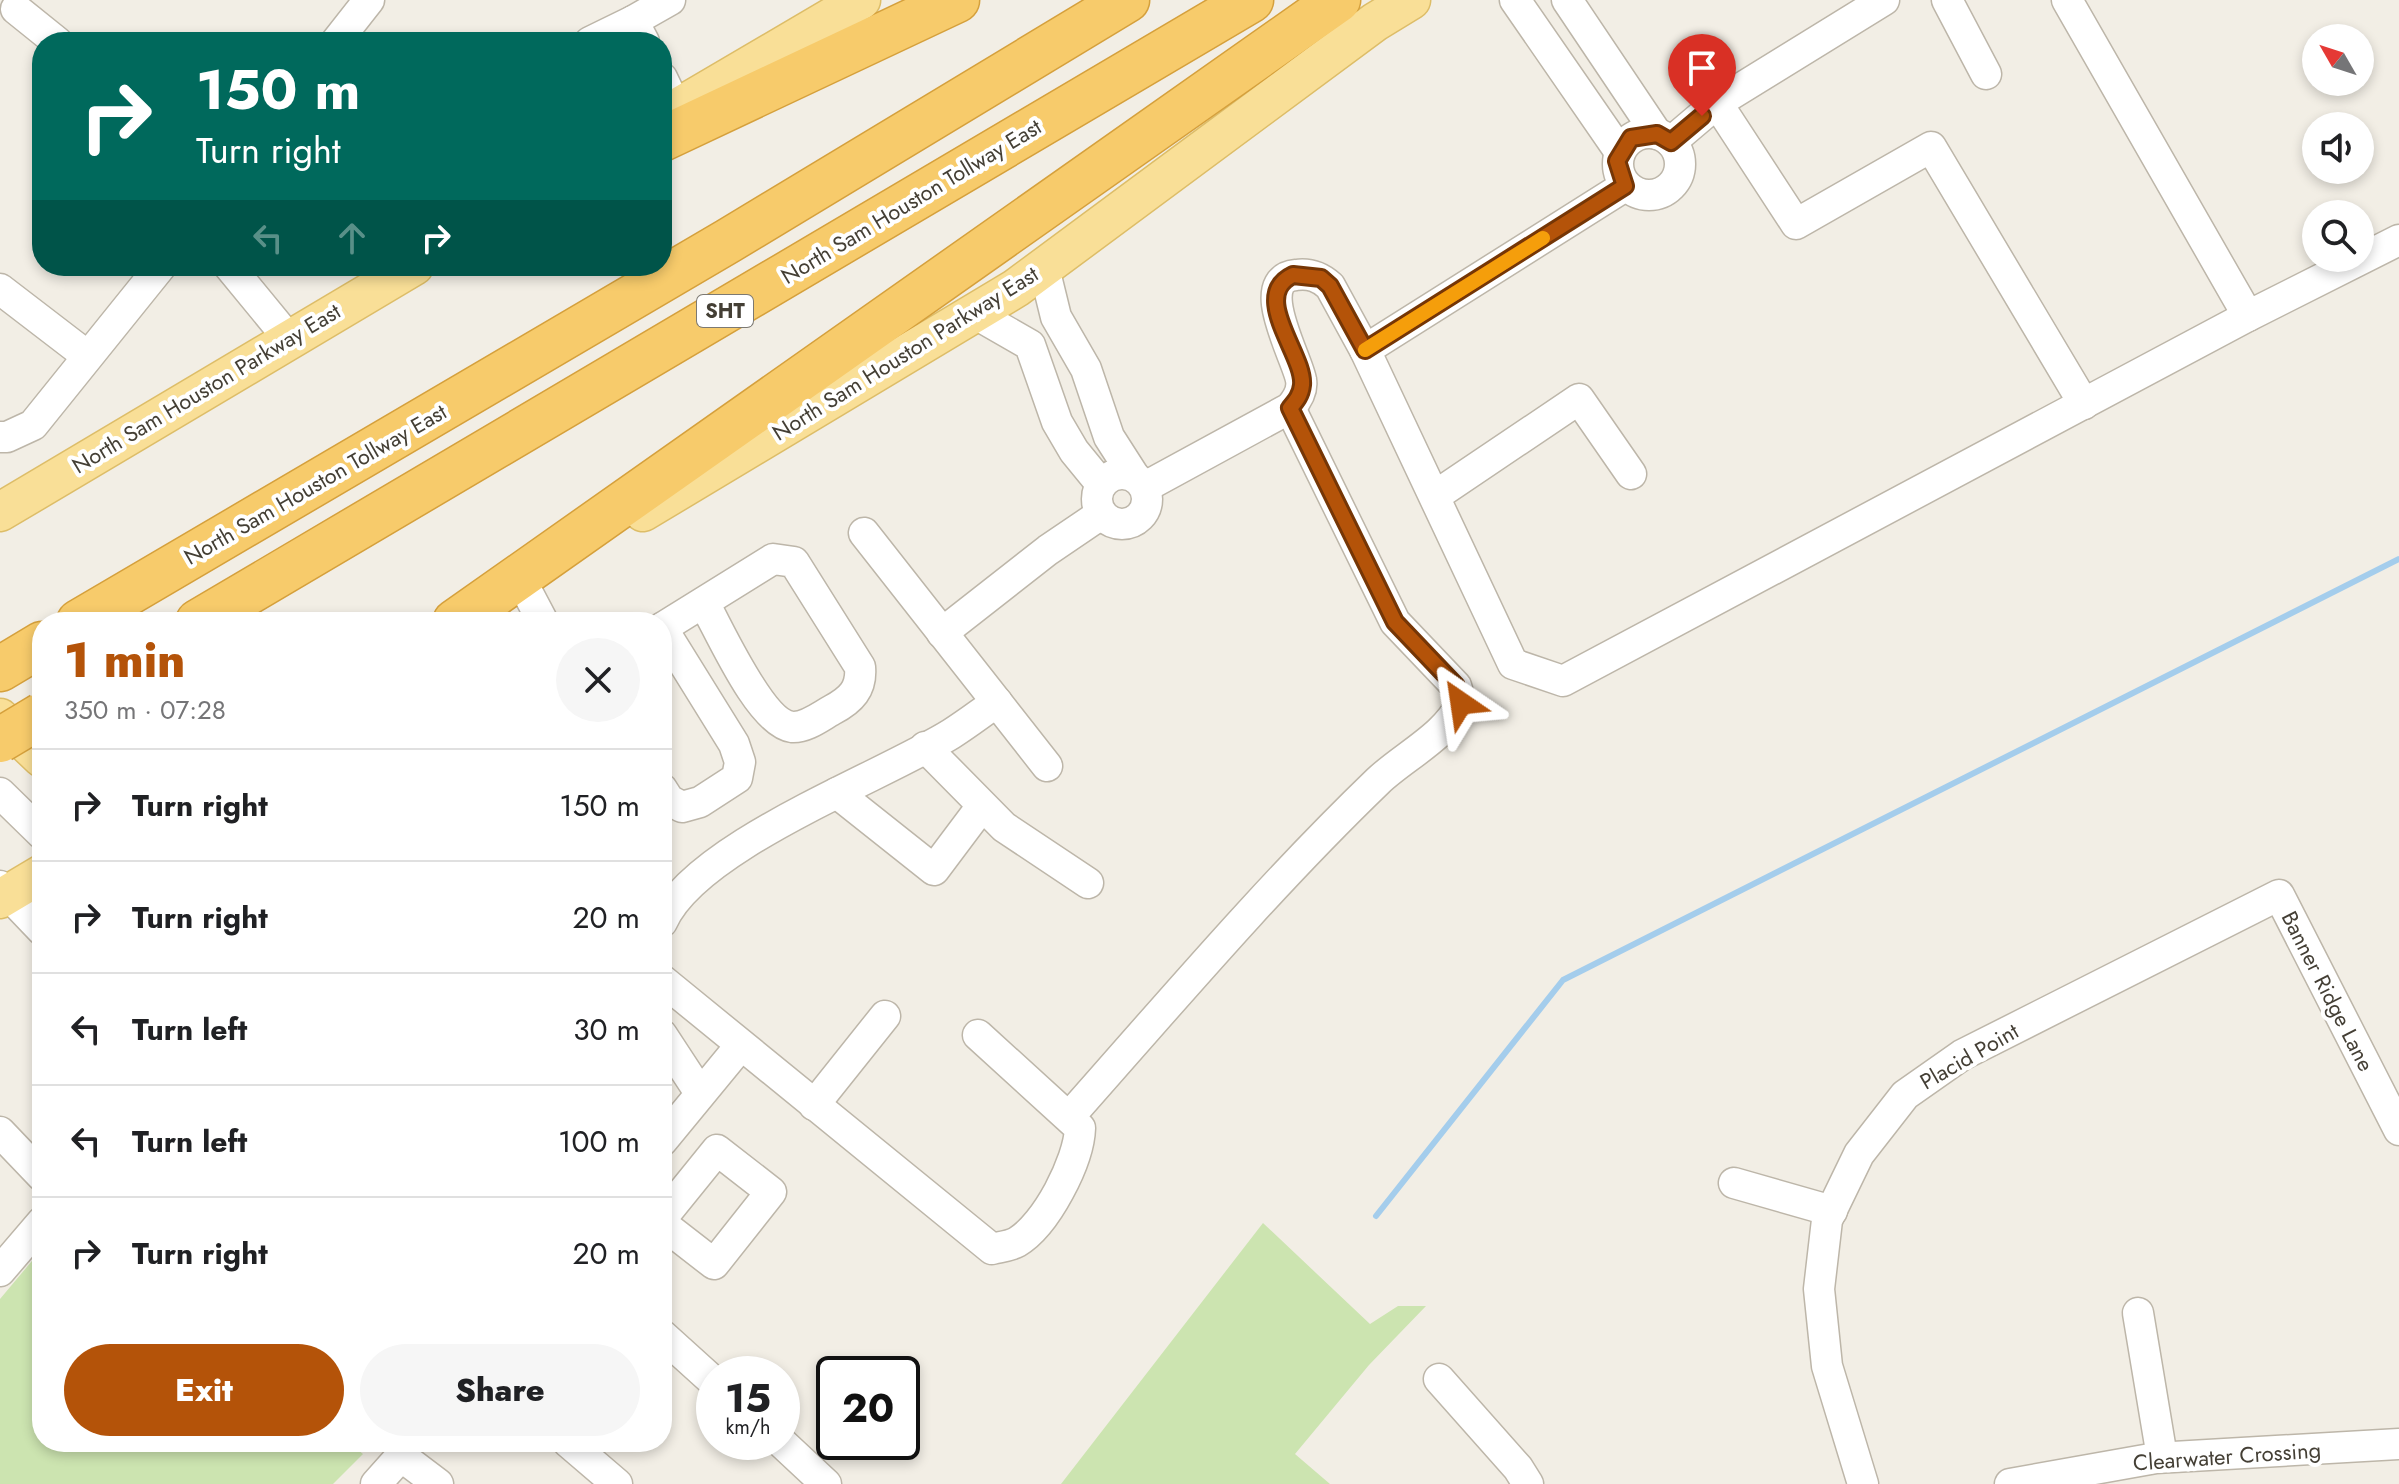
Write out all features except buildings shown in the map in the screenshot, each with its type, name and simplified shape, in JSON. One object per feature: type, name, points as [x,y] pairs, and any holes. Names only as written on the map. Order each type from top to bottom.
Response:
[{"type":"highway","points":[[672,113],[957,0]]},
{"type":"highway","name":"North Sam Houston Tollway East","points":[[672,274],[1127,0]]},
{"type":"highway","name":"North Sam Houston Tollway East","points":[[215,612],[1251,0]]},
{"type":"highway","points":[[471,612],[1338,0]]},
{"type":"highway","name":"North Sam Houston Tollway East","points":[[96,612],[668,276]]},
{"type":"highway","points":[[0,740],[32,721]]},
{"type":"main road","points":[[672,113],[861,0]]},
{"type":"main road","name":"North Sam Houston Parkway East","points":[[474,612],[1044,268],[1375,22],[1411,0]]},
{"type":"main road","name":"North Sam Houston Parkway East","points":[[0,512],[397,276]]},
{"type":"main road","points":[[0,718],[32,748]]},
{"type":"main road","points":[[3,893],[32,879]]},
{"type":"street","points":[[344,32],[369,0]]},
{"type":"street","points":[[638,32],[670,0]]},
{"type":"street","points":[[1515,0],[1620,152]]},
{"type":"street","points":[[1567,0],[1664,138],[1679,155],[1680,165],[1673,185],[1664,192],[1644,196],[1625,186],[1618,169],[1620,152],[1639,134],[1664,138],[1884,0]]},
{"type":"street","points":[[1947,0],[1986,74]]},
{"type":"street","points":[[2067,0],[2248,316]]},
{"type":"street","points":[[13,13],[42,32]]},
{"type":"street","points":[[1567,76],[1604,52]]},
{"type":"street","points":[[1717,103],[1796,224],[1931,147],[2084,404]]},
{"type":"street","points":[[1365,350],[1625,186]]},
{"type":"street","points":[[1044,268],[1056,317],[1086,369],[1109,437],[1139,481],[1146,509],[1135,521],[1114,523],[1101,514],[1096,499],[1101,484],[1120,473],[1139,481],[1290,408],[1298,398],[1302,383],[1276,310],[1279,288],[1285,279],[1293,275],[1321,278],[1330,286],[1365,350],[1513,664],[1563,681],[2248,316],[2399,240]]},
{"type":"street","points":[[0,437],[33,425],[86,355],[153,276]]},
{"type":"street","points":[[239,276],[289,339]]},
{"type":"street","points":[[0,289],[86,355]]},
{"type":"street","points":[[974,313],[1030,345],[1057,422],[1074,451],[1101,484]]},
{"type":"street","points":[[1435,496],[1579,399],[1631,474]]},
{"type":"street","points":[[1069,1117],[1291,867],[1392,768],[1456,717],[1461,703],[1456,686],[1395,622],[1290,408]]},
{"type":"street","points":[[942,633],[1048,550],[1101,514]]},
{"type":"street","points":[[864,533],[1047,766]]},
{"type":"street","points":[[672,622],[773,559],[794,562],[860,667],[861,680],[856,692],[845,703],[804,725],[792,727],[777,720],[761,705],[704,603]]},
{"type":"street","points":[[523,584],[538,612]]},
{"type":"street","points":[[672,644],[734,744],[740,762],[737,778],[700,802],[682,807],[672,802]]},
{"type":"street","points":[[672,909],[691,884],[724,859],[837,793],[925,747],[997,702]]},
{"type":"street","points":[[925,747],[1004,827],[1088,883]]},
{"type":"street","points":[[0,793],[32,824]]},
{"type":"street","points":[[837,793],[934,870],[982,806]]},
{"type":"street","points":[[3,893],[32,921]]},
{"type":"street","name":"Banner Ridge Lane","points":[[2279,895],[2399,1130]]},
{"type":"street","name":"Placid Point","points":[[1863,1484],[1827,1366],[1819,1289],[1827,1220],[1859,1154],[1905,1095],[1962,1055],[2279,895]]},
{"type":"street","points":[[672,988],[992,1249],[1017,1243],[1057,1195],[1079,1143],[1080,1128],[978,1035]]},
{"type":"street","points":[[814,1105],[885,1016]]},
{"type":"street","points":[[672,1128],[741,1045]]},
{"type":"street","points":[[672,1050],[700,1093]]},
{"type":"street","points":[[0,1132],[32,1166]]},
{"type":"street","points":[[1734,1183],[1832,1211]]},
{"type":"street","points":[[0,1271],[32,1234]]},
{"type":"street","points":[[2138,1313],[2162,1457]]},
{"type":"street","points":[[672,1344],[696,1366]]},
{"type":"street","points":[[1439,1379],[1518,1468],[1528,1484]]},
{"type":"street","name":"Clearwater Crossing","points":[[2010,1484],[2162,1457],[2399,1444]]},
{"type":"street","points":[[376,1484],[399,1452]]},
{"type":"street","points":[[404,1452],[438,1484]]},
{"type":"street","points":[[580,1452],[617,1484]]},
{"type":"street","points":[[800,1460],[826,1484]]},
{"type":"green space","points":[[1263,1223],[1370,1324],[1398,1306],[1426,1306],[1369,1365],[1295,1454],[1330,1484],[1061,1484]]},
{"type":"green space","points":[[32,1261],[32,1452],[363,1454],[333,1484],[0,1484],[0,1299]]},
{"type":"waterway","points":[[1376,1216],[1563,980],[2399,559]]},
{"type":"slow traffic","points":[[1365,350],[1543,238]]},
{"type":"route","points":[[1461,703],[1456,686],[1395,622],[1290,408],[1298,398],[1302,383],[1276,310],[1279,288],[1285,279],[1293,275],[1321,278],[1330,286],[1365,350],[1625,186],[1617,161],[1631,138],[1648,133],[1671,142],[1702,116]]}]
